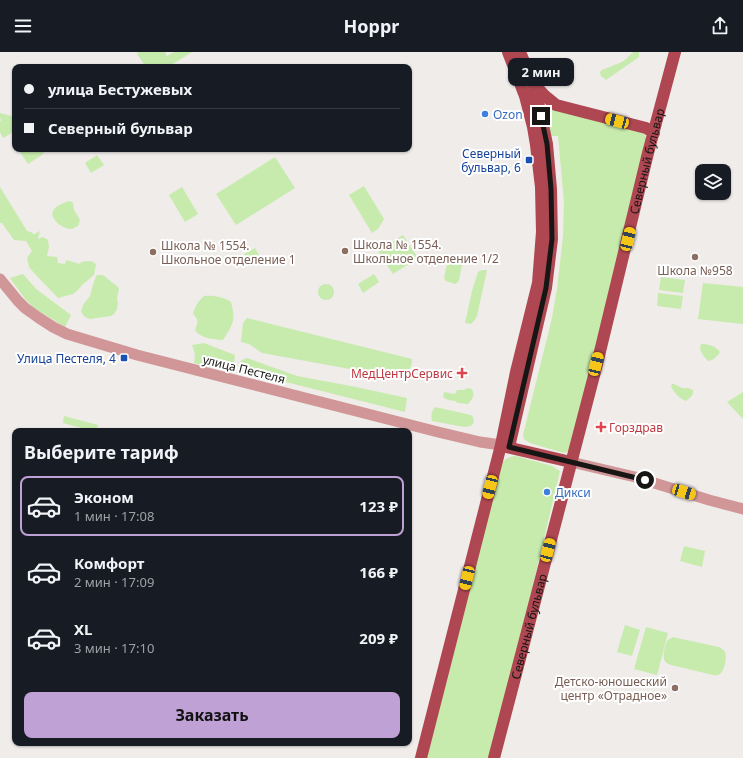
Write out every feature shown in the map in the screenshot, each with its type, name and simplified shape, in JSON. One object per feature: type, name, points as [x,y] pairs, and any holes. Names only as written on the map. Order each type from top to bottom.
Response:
[{"type":"main road","points":[[505,446],[516,372],[538,283],[542,232],[541,187],[533,127],[525,96],[508,52]]},
{"type":"main road","points":[[421,758],[546,288],[552,239],[551,189],[547,144],[533,83],[520,52]]},
{"type":"main road","name":"Северный бульвар","points":[[494,758],[606,328],[675,52]]},
{"type":"main road","points":[[533,83],[545,96],[556,104],[646,128],[654,134]]},
{"type":"main road","points":[[505,446],[570,462]]},
{"type":"street","name":"улица Пестеля","points":[[0,279],[18,301],[39,318],[67,334],[81,339],[137,355],[438,432],[505,446]]},
{"type":"street","points":[[570,462],[635,478],[743,509]]},
{"type":"green space","points":[[138,52],[165,52],[167,56],[174,52],[192,52],[173,64],[144,64],[137,54]]},
{"type":"green space","points":[[633,52],[639,52],[639,57],[606,80],[601,76],[600,72],[602,70],[622,62]]},
{"type":"green space","points":[[543,105],[643,132],[648,144],[569,451],[564,453],[530,443],[524,439],[523,435],[552,318],[563,236],[564,202],[558,136],[548,136]]},
{"type":"green space","points":[[0,113],[12,116],[12,133],[3,138],[0,132]]},
{"type":"green space","points":[[20,152],[44,152],[42,155],[28,164]]},
{"type":"green space","points":[[97,155],[104,165],[91,173],[85,163]]},
{"type":"green space","points":[[275,157],[295,188],[236,225],[216,194]]},
{"type":"green space","points":[[364,186],[384,219],[378,229],[372,233],[349,195]]},
{"type":"green space","points":[[0,187],[27,231],[33,233],[33,235],[40,231],[38,239],[43,237],[48,240],[49,247],[47,256],[57,257],[58,263],[65,264],[66,260],[80,264],[81,262],[91,261],[96,264],[94,275],[73,294],[58,298],[29,267],[27,258],[32,251],[26,241],[14,240],[2,223],[0,223]]},
{"type":"green space","points":[[182,187],[198,214],[185,222],[169,195]]},
{"type":"green space","points":[[70,201],[73,203],[74,210],[80,220],[78,226],[72,229],[61,226],[52,214],[56,207]]},
{"type":"green space","points":[[403,235],[418,258],[393,274],[378,251]]},
{"type":"green space","points":[[255,248],[261,259],[249,265],[244,254]]},
{"type":"green space","points":[[452,256],[461,258],[463,261],[459,280],[455,284],[446,281],[444,278],[448,260]]},
{"type":"green space","points":[[487,270],[477,316],[471,324],[465,323],[478,272]]},
{"type":"green space","points":[[23,274],[36,289],[71,315],[65,327],[34,308],[25,299],[10,278]]},
{"type":"green space","points":[[374,274],[379,282],[363,293],[358,284]]},
{"type":"green space","points":[[97,275],[103,275],[119,288],[117,299],[118,303],[117,309],[111,316],[90,319],[85,317],[81,312],[83,305],[90,296]]},
{"type":"green space","points":[[661,277],[685,280],[683,293],[659,290]]},
{"type":"green space","points":[[703,283],[743,287],[743,324],[698,319]]},
{"type":"green space","points":[[323,284],[329,284],[334,289],[332,298],[329,300],[323,300],[318,295],[318,289]]},
{"type":"green space","points":[[658,293],[683,296],[681,309],[657,306]]},
{"type":"green space","points":[[204,296],[218,297],[231,302],[233,322],[223,340],[204,337],[195,330],[197,321],[193,314],[197,304]]},
{"type":"green space","points":[[247,318],[412,359],[412,363],[408,374],[401,375],[377,370],[372,373],[262,353],[249,344],[241,342],[243,323]]},
{"type":"green space","points":[[204,343],[235,355],[233,373],[194,363],[195,354],[192,345]]},
{"type":"green space","points":[[701,344],[712,346],[720,352],[715,358],[708,361],[701,351]]},
{"type":"green space","points":[[247,358],[297,376],[407,398],[405,412],[238,370],[239,363]]},
{"type":"green space","points":[[672,384],[693,390],[692,395],[686,401],[684,400],[673,391],[671,386]]},
{"type":"green space","points":[[467,388],[472,389],[473,393],[468,404],[458,403],[443,397],[444,392],[455,394],[457,390],[464,390]]},
{"type":"green space","points":[[743,392],[743,419],[727,402]]},
{"type":"green space","points":[[435,407],[471,415],[474,422],[471,426],[464,427],[432,421],[431,417]]},
{"type":"green space","points":[[64,416],[98,425],[97,428],[81,428],[63,423]]},
{"type":"green space","points":[[516,456],[552,466],[560,471],[492,758],[427,758],[502,463],[508,458]]},
{"type":"green space","points":[[684,546],[705,551],[702,567],[680,561]]},
{"type":"green space","points":[[625,625],[640,630],[632,656],[617,652]]},
{"type":"green space","points":[[646,627],[668,633],[657,675],[634,669]]},
{"type":"green space","points":[[673,637],[719,647],[722,649],[725,652],[726,657],[722,672],[718,675],[713,675],[666,663],[664,656],[665,647],[667,641]]},
{"type":"place","name":"Ozon","points":[[485,114]]},
{"type":"place","name":"Северный бульвар, 6","points":[[529,160]]},
{"type":"place","name":"Школа № 1554. Школьное отделение 1/2","points":[[345,251]]},
{"type":"place","name":"Школа № 1554. Школьное отделение 1","points":[[153,252]]},
{"type":"place","name":"Школа №958","points":[[695,257]]},
{"type":"place","name":"Улица Пестеля, 4","points":[[124,358]]},
{"type":"place","name":"МедЦентрСервис","points":[[462,373]]},
{"type":"place","name":"Горздрав","points":[[601,427]]},
{"type":"place","name":"Дикси","points":[[547,492]]},
{"type":"place","name":"Детско-юношеский центр «Отрадное»","points":[[675,688]]},
{"type":"route","points":[[541,116],[547,144],[551,189],[552,239],[546,288],[509,447],[645,480]]}]
